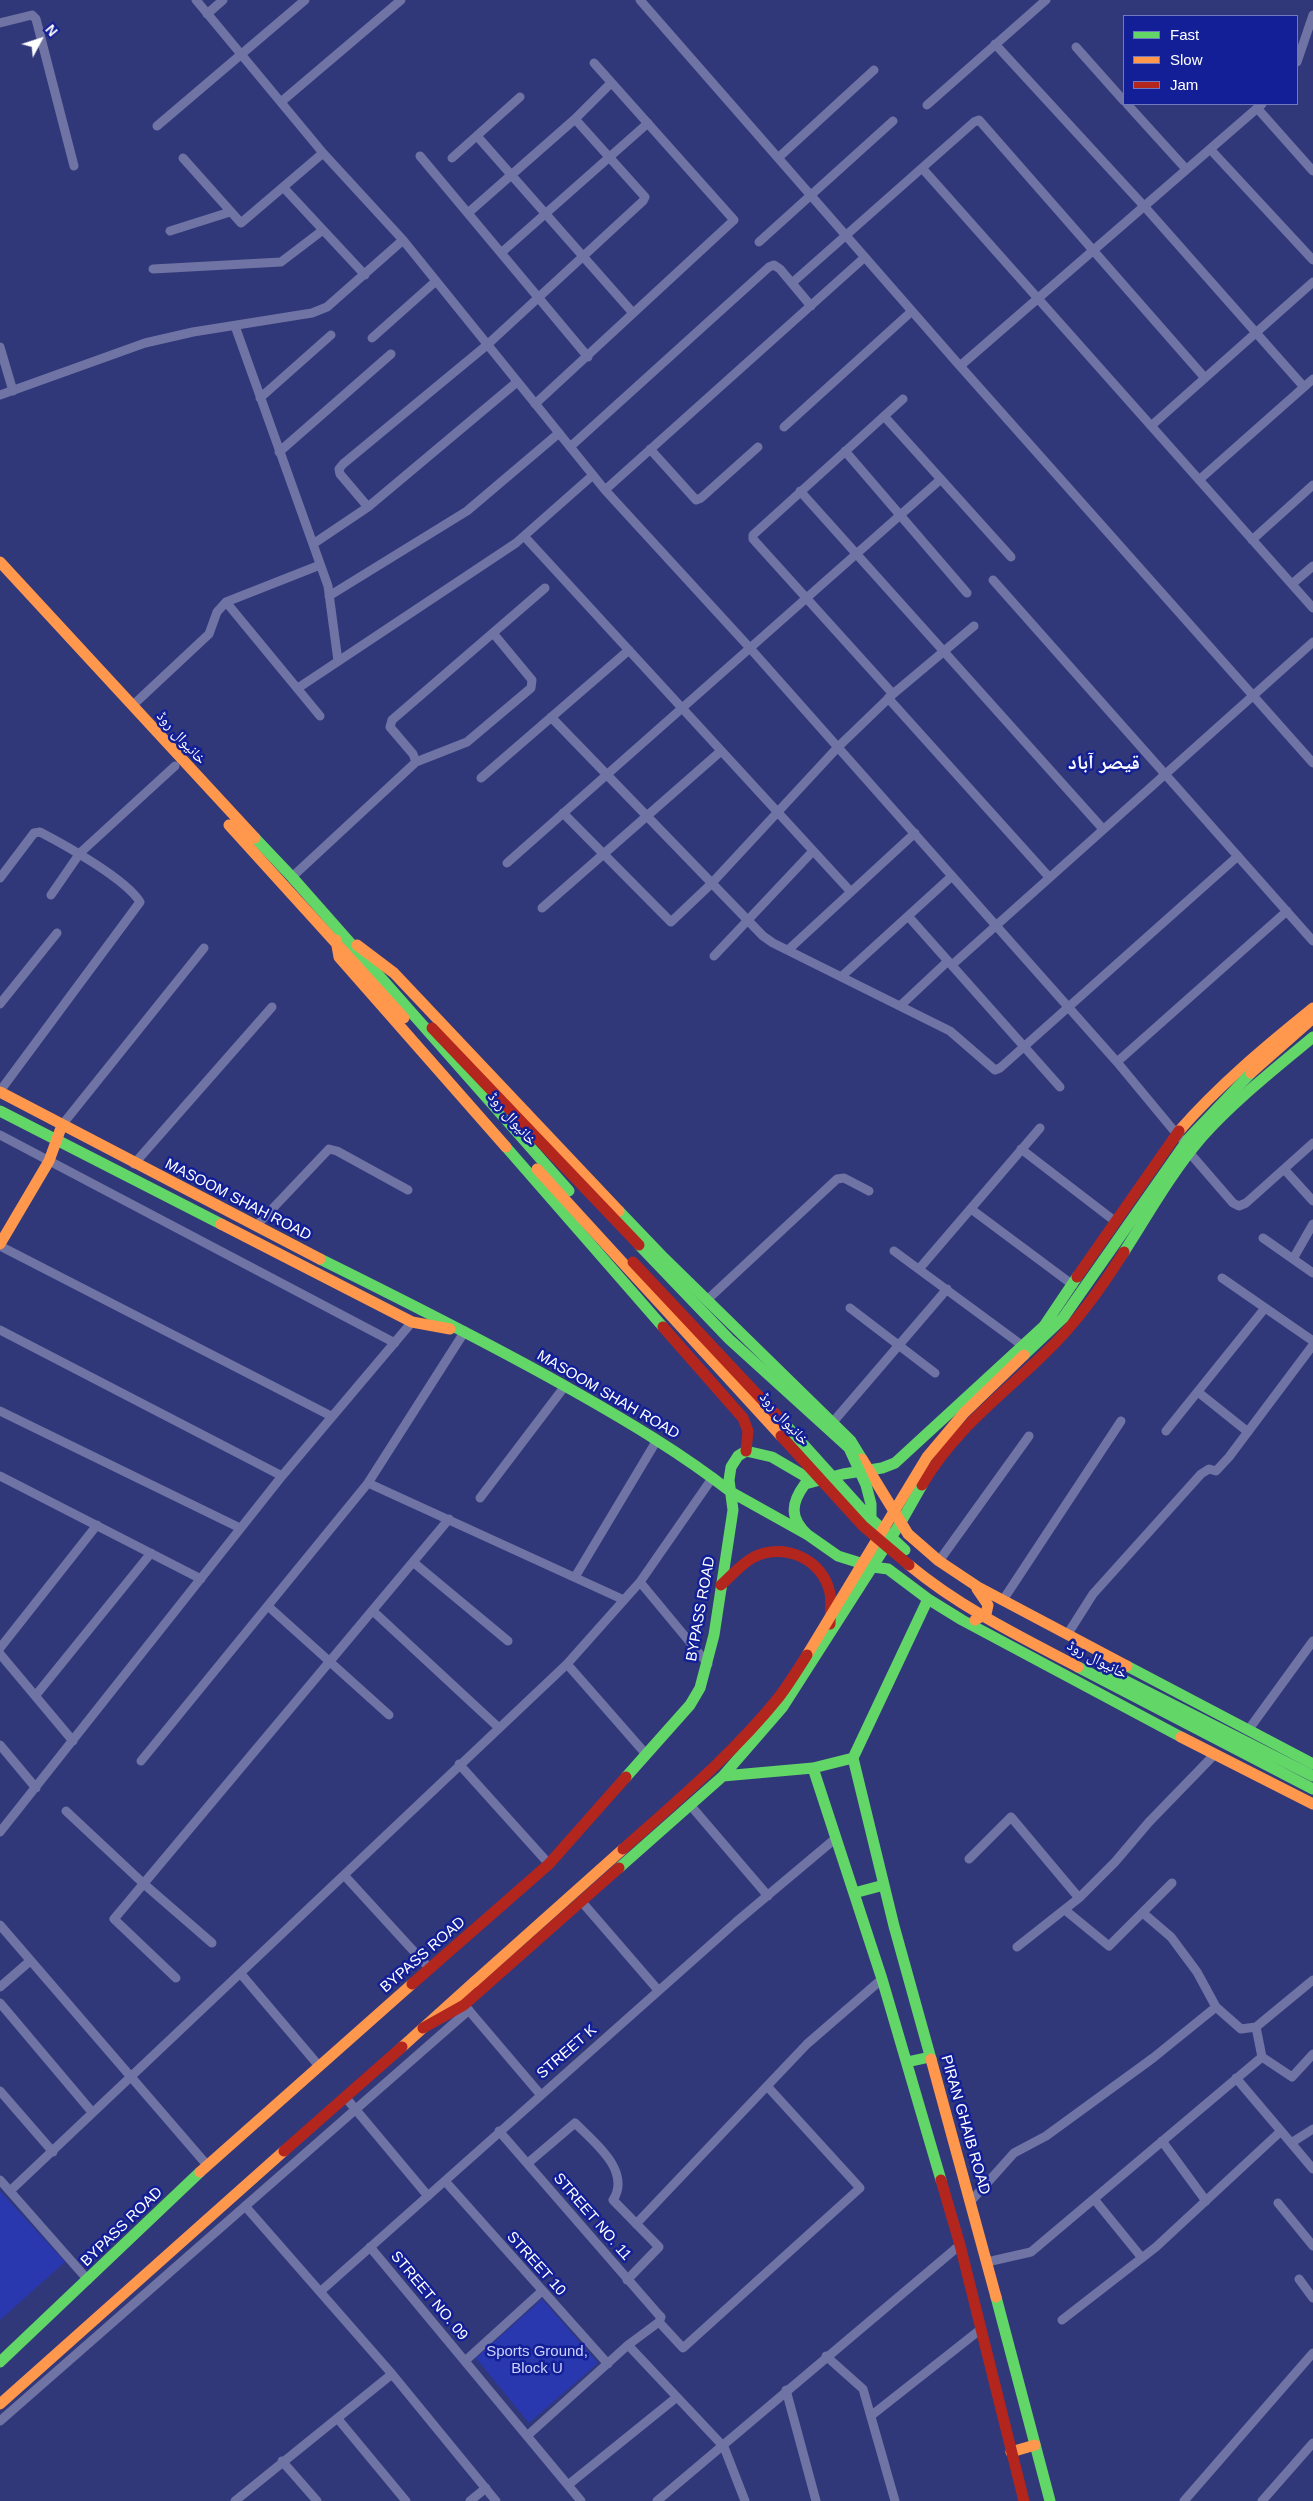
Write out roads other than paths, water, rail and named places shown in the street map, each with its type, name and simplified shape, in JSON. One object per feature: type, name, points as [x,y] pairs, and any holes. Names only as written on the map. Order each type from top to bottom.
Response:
[{"type":"main road","name":"خانیوال روڈ","points":[[0,562],[292,877],[339,937],[537,1169],[857,1520],[941,1592],[985,1619],[1313,1789]]},
{"type":"main road","name":"خانیوال روڈ","points":[[0,576],[175,766],[339,937],[376,972],[569,1191],[749,1384],[866,1514],[929,1571],[954,1590],[1006,1621],[1313,1776]]},
{"type":"main road","name":"خانیوال روڈ","points":[[339,937],[394,972],[644,1237],[833,1422],[851,1441],[908,1534],[918,1545],[974,1585],[1313,1764]]},
{"type":"main road","points":[[339,937],[339,957],[743,1418],[748,1431],[746,1452],[772,1457],[813,1481]]},
{"type":"main road","points":[[376,972],[432,1028],[729,1339],[849,1448],[862,1470],[872,1507],[871,1529],[856,1577]]},
{"type":"main road","points":[[1313,1015],[1224,1083],[1177,1134],[1044,1326],[1023,1346],[978,1385],[911,1451],[895,1464],[805,1484],[792,1508],[798,1528],[838,1556],[873,1567],[888,1568],[928,1599],[953,1615],[1130,1712],[1313,1804]]},
{"type":"main road","points":[[0,2404],[682,1798],[747,1733],[780,1696],[856,1577],[910,1482],[944,1435],[964,1413],[1063,1318],[1189,1138],[1204,1120],[1244,1078],[1313,1015]]},
{"type":"main road","points":[[423,2028],[467,2007],[723,1776],[782,1708],[901,1522],[921,1483],[956,1436],[1038,1360],[1085,1308],[1123,1256],[1190,1153],[1219,1120],[1313,1037]]},
{"type":"main road","name":"MASOOM SHAH ROAD","points":[[0,1091],[134,1164],[465,1331],[565,1386],[657,1440],[713,1477],[731,1492],[808,1536]]},
{"type":"main road","name":"MASOOM SHAH ROAD","points":[[0,1111],[412,1322],[465,1331]]},
{"type":"main road","points":[[0,1245],[49,1161],[62,1125]]},
{"type":"main road","name":"BYPASS ROAD","points":[[0,2362],[207,2165],[549,1864],[645,1753],[690,1705],[700,1688],[708,1664],[733,1510],[729,1480],[731,1467],[738,1456],[746,1452]]},
{"type":"main road","points":[[721,1585],[754,1557],[773,1551],[787,1550],[802,1555],[814,1565],[830,1592],[830,1633]]},
{"type":"main road","points":[[953,1615],[969,1621],[978,1620],[986,1614],[988,1605],[974,1585]]},
{"type":"main road","points":[[723,1776],[813,1768],[853,1758],[928,1599]]},
{"type":"main road","name":"PIRAN GHAIB ROAD","points":[[853,1758],[884,1885],[972,2205],[1050,2501]]},
{"type":"main road","points":[[813,1768],[882,1979],[951,2213],[1024,2501]]},
{"type":"main road","points":[[854,1893],[884,1885]]},
{"type":"main road","points":[[907,2062],[930,2057]]},
{"type":"main road","points":[[951,2213],[972,2205]]},
{"type":"main road","points":[[1011,2452],[1035,2445]]},
{"type":"street","points":[[196,0],[323,153],[403,240],[605,490],[749,647],[1117,1062],[1233,1203],[1239,1206],[1246,1203],[1313,1143]]},
{"type":"street","points":[[207,14],[223,0]]},
{"type":"street","points":[[157,126],[242,56],[305,0]]},
{"type":"street","points":[[281,102],[401,0]]},
{"type":"street","points":[[640,0],[960,366],[1313,763]]},
{"type":"street","points":[[927,105],[1046,0]]},
{"type":"street","points":[[0,23],[32,15],[36,19],[74,166]]},
{"type":"street","points":[[1298,59],[1313,15]]},
{"type":"street","points":[[996,44],[1144,206],[1304,387]]},
{"type":"street","points":[[1076,47],[1123,100]]},
{"type":"street","points":[[535,404],[734,220],[594,63]]},
{"type":"street","points":[[778,158],[874,70]]},
{"type":"street","points":[[468,213],[612,83]]},
{"type":"street","points":[[452,158],[520,98]]},
{"type":"street","points":[[1128,105],[1186,169]]},
{"type":"street","points":[[960,366],[1259,106],[1313,171]]},
{"type":"street","points":[[368,507],[340,474],[339,469],[343,464],[487,344],[643,201],[645,197],[575,118]]},
{"type":"street","points":[[792,283],[974,122],[979,120],[1205,378]]},
{"type":"street","points":[[759,242],[892,121]]},
{"type":"street","points":[[501,253],[648,123]]},
{"type":"street","points":[[477,136],[633,313]]},
{"type":"street","points":[[1210,149],[1313,260]]},
{"type":"street","points":[[183,158],[230,212],[240,222],[244,222],[323,153]]},
{"type":"street","points":[[420,156],[588,356]]},
{"type":"street","points":[[922,168],[1313,608]]},
{"type":"street","points":[[283,187],[364,275]]},
{"type":"street","points":[[170,231],[230,212]]},
{"type":"street","points":[[153,269],[281,262],[323,230]]},
{"type":"street","points":[[0,395],[144,343],[193,332],[296,317],[327,308],[403,240]]},
{"type":"street","points":[[605,490],[865,257]]},
{"type":"street","points":[[570,447],[769,267],[774,265],[780,268],[811,306]]},
{"type":"street","points":[[372,338],[436,281]]},
{"type":"street","points":[[1151,426],[1313,282]]},
{"type":"street","points":[[784,427],[912,311]]},
{"type":"street","points":[[235,326],[330,596],[338,661]]},
{"type":"street","points":[[260,398],[331,335]]},
{"type":"street","points":[[0,347],[13,391]]},
{"type":"street","points":[[280,452],[391,354]]},
{"type":"street","points":[[1199,480],[1313,379]]},
{"type":"street","points":[[313,544],[368,507],[517,382]]},
{"type":"street","points":[[903,399],[756,532],[753,539],[806,597],[1049,878]]},
{"type":"street","points":[[884,416],[1011,557]]},
{"type":"street","points":[[330,596],[467,511],[558,433]]},
{"type":"street","points":[[650,449],[696,500],[701,498],[758,447]]},
{"type":"street","points":[[845,451],[967,592]]},
{"type":"street","points":[[298,688],[524,536],[593,475]]},
{"type":"street","points":[[507,863],[681,707],[941,479]]},
{"type":"street","points":[[1252,540],[1313,485]]},
{"type":"street","points":[[800,491],[1103,829]]},
{"type":"street","points":[[524,536],[851,892]]},
{"type":"street","points":[[132,706],[209,634],[217,612],[226,602],[320,565]]},
{"type":"street","points":[[1292,584],[1313,566]]},
{"type":"street","points":[[993,580],[1313,941]]},
{"type":"street","points":[[416,762],[414,754],[390,727],[390,723],[545,588]]},
{"type":"street","points":[[226,602],[320,716]]},
{"type":"street","points":[[563,813],[670,922],[712,884],[838,747],[891,696],[974,626]]},
{"type":"street","points":[[292,877],[416,762],[467,742],[531,688],[532,680],[493,633]]},
{"type":"street","points":[[900,1006],[995,926],[1313,642]]},
{"type":"street","points":[[481,778],[629,650]]},
{"type":"street","points":[[551,717],[763,936],[950,1031],[995,1070],[1000,1068],[1024,1047],[1067,1006],[1238,856]]},
{"type":"street","points":[[542,908],[721,750]]},
{"type":"street","points":[[51,895],[80,853],[175,766]]},
{"type":"street","points":[[0,1091],[140,902],[80,853],[36,832],[1,874]]},
{"type":"street","points":[[788,950],[914,833]]},
{"type":"street","points":[[714,956],[813,851]]},
{"type":"street","points":[[841,977],[952,876]]},
{"type":"street","points":[[1117,1062],[1287,911]]},
{"type":"street","points":[[908,916],[1060,1087]]},
{"type":"street","points":[[0,1004],[57,933]]},
{"type":"street","points":[[62,1125],[204,948]]},
{"type":"street","points":[[134,1164],[272,1007]]},
{"type":"street","points":[[919,1269],[1040,1128]]},
{"type":"street","points":[[0,1135],[395,1344]]},
{"type":"street","points":[[256,1226],[330,1149],[408,1190]]},
{"type":"street","points":[[1021,1150],[1116,1222]]},
{"type":"street","points":[[1284,1169],[1313,1201]]},
{"type":"street","points":[[707,1300],[837,1179],[844,1178],[868,1191]]},
{"type":"street","points":[[970,1209],[1073,1285]]},
{"type":"street","points":[[1293,1259],[1313,1224]]},
{"type":"street","points":[[1262,1238],[1313,1273]]},
{"type":"street","points":[[0,1245],[331,1416]]},
{"type":"street","points":[[894,1251],[1023,1346]]},
{"type":"street","points":[[1222,1278],[1313,1341]]},
{"type":"street","points":[[833,1422],[897,1344],[947,1289]]},
{"type":"street","points":[[850,1308],[935,1373]]},
{"type":"street","points":[[1166,1432],[1265,1308]]},
{"type":"street","points":[[0,1832],[282,1476],[412,1322]]},
{"type":"street","points":[[0,1330],[282,1476]]},
{"type":"street","points":[[142,1761],[368,1483],[465,1331]]},
{"type":"street","points":[[1067,1635],[1093,1594],[1200,1474],[1209,1470],[1216,1471],[1248,1432],[1313,1345]]},
{"type":"street","points":[[480,1498],[565,1386]]},
{"type":"street","points":[[1198,1392],[1248,1432]]},
{"type":"street","points":[[0,1411],[240,1528]]},
{"type":"street","points":[[1003,1600],[1121,1421]]},
{"type":"street","points":[[939,1561],[1028,1436]]},
{"type":"street","points":[[575,1577],[657,1440]]},
{"type":"street","points":[[0,1476],[201,1579]]},
{"type":"street","points":[[10,2191],[241,1974],[498,1727],[567,1664],[640,1582],[713,1477]]},
{"type":"street","points":[[368,1483],[624,1600]]},
{"type":"street","points":[[176,1978],[114,1919],[374,1612],[449,1519]]},
{"type":"street","points":[[0,1648],[97,1525]]},
{"type":"street","points":[[36,1695],[151,1553]]},
{"type":"street","points":[[413,1562],[508,1642]]},
{"type":"street","points":[[640,1582],[708,1664]]},
{"type":"street","points":[[269,1607],[389,1715]]},
{"type":"street","points":[[374,1612],[498,1727]]},
{"type":"street","points":[[1249,1729],[1313,1641]]},
{"type":"street","points":[[0,1654],[73,1741]]},
{"type":"street","points":[[567,1664],[645,1753]]},
{"type":"street","points":[[0,1745],[36,1788]]},
{"type":"street","points":[[1017,1948],[1079,1898],[1214,1755]]},
{"type":"street","points":[[459,1764],[549,1864]]},
{"type":"street","points":[[691,1806],[768,1896]]},
{"type":"street","points":[[66,1811],[144,1884],[212,1943]]},
{"type":"street","points":[[969,1859],[1011,1817],[1079,1898]]},
{"type":"street","name":"STREET K","points":[[320,2291],[658,1990],[836,1838]]},
{"type":"street","points":[[344,1875],[430,1969]]},
{"type":"street","points":[[1065,1910],[1109,1946],[1172,1883]]},
{"type":"street","points":[[582,1902],[658,1990]]},
{"type":"street","points":[[1143,1913],[1171,1937],[1197,1972],[1216,2007],[1241,2029],[1256,2026],[1312,1984]]},
{"type":"street","points":[[0,1925],[133,2076],[207,2165]]},
{"type":"street","points":[[0,1987],[30,1961]]},
{"type":"street","points":[[241,1974],[319,2066]]},
{"type":"street","points":[[636,2224],[807,2044],[882,1979]]},
{"type":"street","points":[[0,2003],[92,2112]]},
{"type":"street","points":[[0,2421],[356,2109],[467,2007],[540,2094]]},
{"type":"street","points":[[972,2205],[1014,2153],[1046,2136],[1153,2058],[1216,2007]]},
{"type":"street","points":[[1256,2026],[1262,2057],[1292,2077],[1313,2054]]},
{"type":"street","points":[[987,2262],[1031,2252],[1262,2057]]},
{"type":"street","points":[[1236,2078],[1313,2169]]},
{"type":"street","points":[[527,2436],[628,2345],[660,2322],[683,2348],[860,2188],[767,2086]]},
{"type":"street","points":[[0,2091],[53,2152]]},
{"type":"street","points":[[346,2098],[428,2196]]},
{"type":"street","points":[[528,2163],[575,2123],[609,2158],[615,2169],[616,2196],[613,2200],[659,2247],[627,2280]]},
{"type":"street","points":[[1291,2143],[1313,2129]]},
{"type":"street","name":"STREET NO. 11","points":[[499,2131],[661,2317],[660,2322]]},
{"type":"street","points":[[1062,2320],[1142,2258],[1281,2131]]},
{"type":"street","points":[[1162,2141],[1206,2201]]},
{"type":"street","points":[[0,2180],[88,2280]]},
{"type":"street","name":"STREET 10","points":[[445,2181],[608,2364]]},
{"type":"street","points":[[1094,2199],[1142,2258]]},
{"type":"street","points":[[1278,2203],[1313,2246]]},
{"type":"street","points":[[245,2206],[392,2374],[496,2501]]},
{"type":"street","points":[[657,2501],[724,2447],[786,2390],[960,2245]]},
{"type":"street","name":"STREET NO. 09","points":[[370,2247],[581,2501]]},
{"type":"street","points":[[1299,2279],[1313,2298]]},
{"type":"street","points":[[465,2360],[542,2291]]},
{"type":"street","points":[[872,2415],[981,2328]]},
{"type":"street","points":[[628,2345],[724,2447],[745,2501]]},
{"type":"street","points":[[1184,2501],[1313,2352]]},
{"type":"street","points":[[826,2356],[863,2389],[872,2415],[895,2501]]},
{"type":"street","points":[[235,2501],[282,2461],[338,2419],[392,2374]]},
{"type":"street","points":[[786,2390],[816,2501]]},
{"type":"street","points":[[568,2485],[677,2397]]},
{"type":"street","points":[[338,2419],[406,2501]]},
{"type":"street","points":[[1262,2501],[1313,2443]]},
{"type":"street","points":[[282,2461],[317,2501]]},
{"type":"street","points":[[470,2501],[486,2488]]},
{"type":"district","name":"قیصر آباد","points":[[1104,763]]},
{"type":"park label","name":"Sports Ground, Block U","points":[[537,2360]]}]
